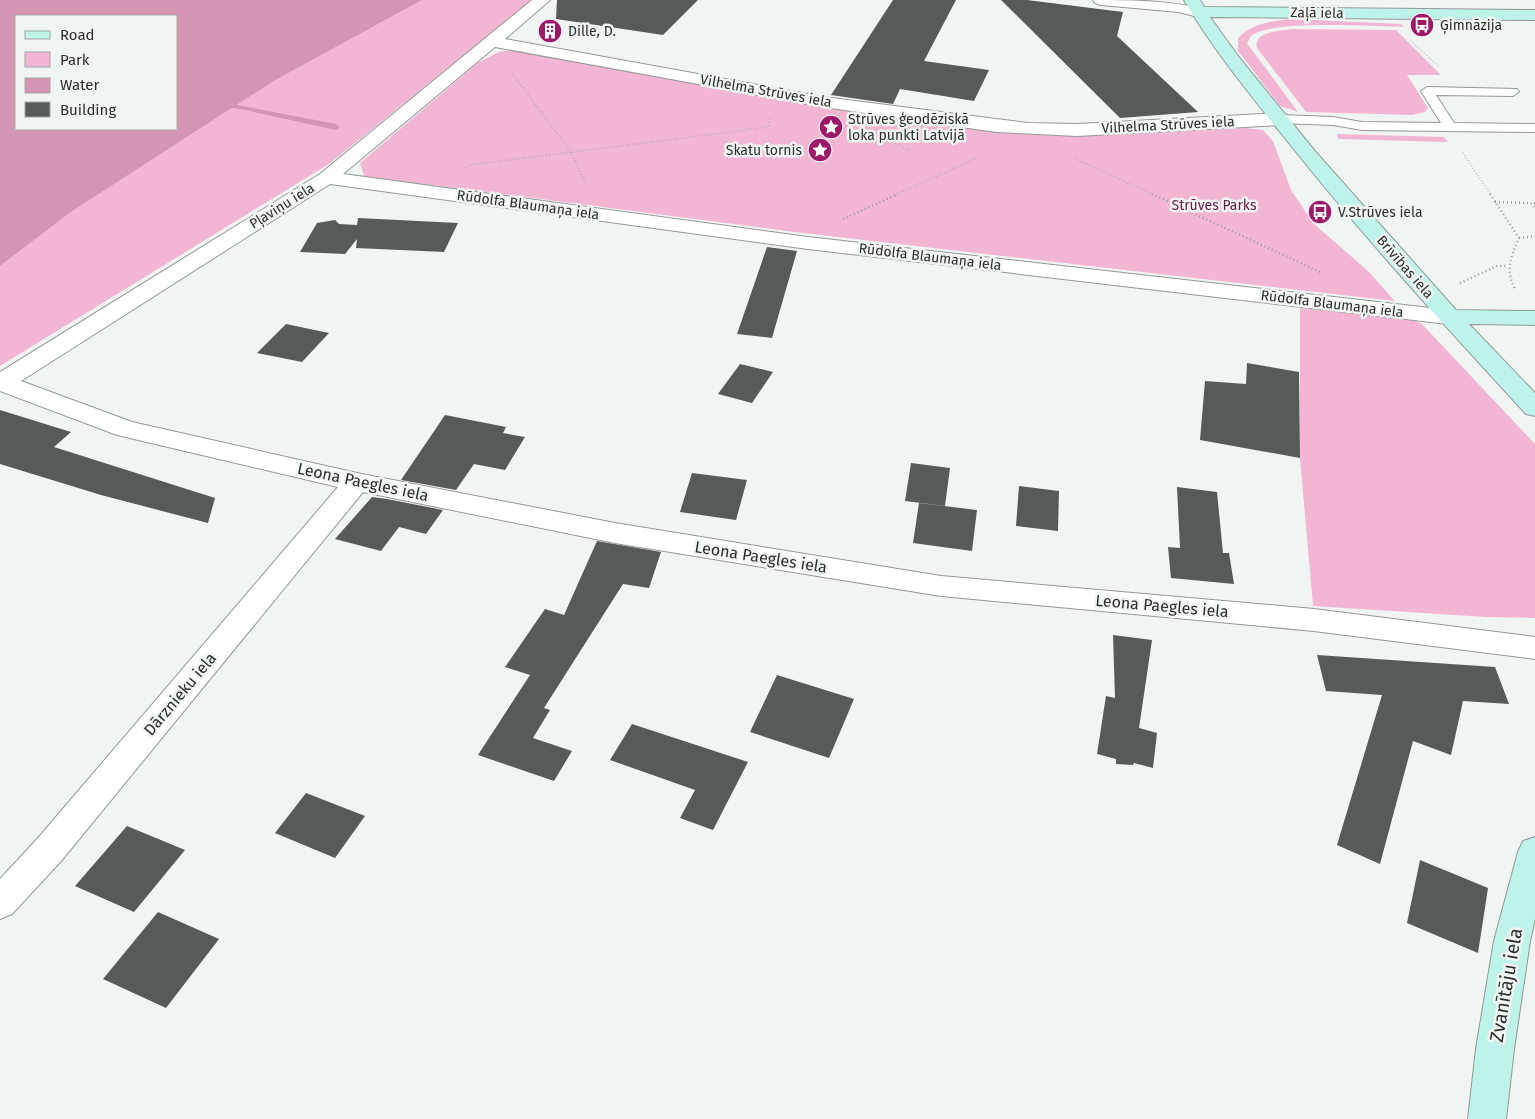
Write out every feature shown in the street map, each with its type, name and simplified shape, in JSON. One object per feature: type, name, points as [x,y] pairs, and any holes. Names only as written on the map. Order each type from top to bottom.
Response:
[{"type":"main road","points":[[1524,0],[1535,14]]},
{"type":"main road","name":"Zaļā iela","points":[[1195,6],[1535,14]]},
{"type":"main road","name":"Brīvības iela","points":[[1195,6],[1213,34],[1297,142],[1448,317],[1535,408]]},
{"type":"main road","name":"Rūdolfa Blaumaņa iela","points":[[1448,317],[1535,318]]},
{"type":"main road","name":"Zvanītāju iela","points":[[1487,1119],[1495,1049],[1512,941],[1535,852]]},
{"type":"street","name":"Pļaviņu iela","points":[[1,383],[327,178],[542,0]]},
{"type":"street","name":"Zaļā iela","points":[[1100,0],[1180,7],[1195,6]]},
{"type":"street","name":"Vilhelma Strūves iela","points":[[493,42],[824,102],[1027,129],[1077,130],[1280,119]]},
{"type":"street","name":"Rūdolfa Blaumaņa iela","points":[[327,178],[808,243],[1448,317]]},
{"type":"street","name":"Leona Paegles iela","points":[[1,383],[126,429],[357,482],[615,533],[941,586],[1314,620],[1535,648]]},
{"type":"street","name":"Dārznieku iela","points":[[0,903],[50,849],[357,482]]},
{"type":"lane","points":[[1448,127],[1428,91],[1513,92]]},
{"type":"lane","points":[[1280,119],[1333,121],[1362,126],[1535,128]]},
{"type":"path","points":[[1405,35],[1447,75],[1458,91]]},
{"type":"path","points":[[515,75],[571,152],[586,184]]},
{"type":"path","points":[[427,192],[454,183],[470,165],[768,127],[781,94]]},
{"type":"path","points":[[1448,127],[1519,238]]},
{"type":"path","points":[[886,140],[911,151]]},
{"type":"path","points":[[808,243],[822,229],[977,158]]},
{"type":"path","points":[[1074,158],[1327,275]]},
{"type":"path","points":[[1495,202],[1533,203],[1535,209]]},
{"type":"path","points":[[1519,238],[1535,236]]},
{"type":"path","points":[[1519,238],[1508,266],[1511,282],[1519,295]]},
{"type":"path","points":[[1459,284],[1497,266],[1508,266]]},
{"type":"green space","points":[[422,0],[532,0],[329,164],[0,366],[0,266],[71,212],[274,81]]},
{"type":"green space","points":[[1292,19],[1401,24],[1404,27],[1324,25],[1279,27],[1251,36],[1247,43],[1298,112],[1280,106],[1238,51],[1238,38],[1250,29],[1270,22]]},
{"type":"green space","points":[[1293,29],[1396,30],[1441,75],[1407,75],[1428,108],[1425,112],[1412,115],[1306,112],[1257,48],[1257,42],[1263,35],[1275,31]]},
{"type":"green space","name":"Strūves Parks","points":[[517,49],[803,102],[1075,135],[1246,128],[1263,130],[1273,141],[1291,190],[1313,223],[1368,271],[1395,301],[794,232],[364,176],[360,163],[479,62],[499,52]]},
{"type":"green space","points":[[1337,134],[1444,137],[1448,142],[1338,139]]},
{"type":"green space","points":[[1300,308],[1405,318],[1421,323],[1535,444],[1535,618],[1486,617],[1313,606],[1300,458]]},
{"type":"water","points":[[0,0],[422,0],[274,81],[71,212],[0,266]]},
{"type":"building","points":[[557,0],[698,0],[663,35],[556,19]]},
{"type":"building","points":[[893,0],[956,0],[924,61],[989,70],[974,101],[900,89],[893,104],[831,95]]},
{"type":"building","points":[[1001,0],[1027,0],[1123,12],[1117,36],[1198,112],[1120,118]]},
{"type":"building","points":[[358,218],[458,223],[444,252],[356,248],[357,239],[345,254],[300,252],[317,223],[335,220],[339,224],[357,225]]},
{"type":"building","points":[[767,247],[797,251],[772,338],[737,334]]},
{"type":"building","points":[[286,324],[329,333],[302,362],[257,353]]},
{"type":"building","points":[[1247,363],[1299,372],[1300,458],[1200,440],[1205,381],[1246,384]]},
{"type":"building","points":[[740,364],[773,372],[752,403],[718,394]]},
{"type":"building","points":[[0,410],[71,432],[54,447],[215,498],[208,523],[101,495],[0,464]]},
{"type":"building","points":[[445,415],[506,427],[503,433],[525,437],[505,470],[474,464],[456,490],[401,480]]},
{"type":"building","points":[[911,463],[950,468],[945,506],[905,501]]},
{"type":"building","points":[[692,473],[747,480],[736,520],[680,512]]},
{"type":"building","points":[[1019,486],[1059,491],[1058,531],[1016,526]]},
{"type":"building","points":[[1177,487],[1217,492],[1223,553],[1229,553],[1234,584],[1171,578],[1168,547],[1180,548]]},
{"type":"building","points":[[372,497],[443,510],[426,534],[399,527],[381,551],[335,539]]},
{"type":"building","points":[[919,503],[977,510],[972,551],[913,543]]},
{"type":"building","points":[[597,541],[661,552],[649,588],[623,584],[544,708],[550,710],[533,738],[572,751],[554,781],[478,755],[530,675],[505,667],[545,609],[564,615]]},
{"type":"building","points":[[1113,635],[1152,640],[1139,728],[1157,733],[1153,768],[1134,763],[1133,765],[1116,764],[1116,759],[1097,754],[1106,696],[1115,698]]},
{"type":"building","points":[[1317,655],[1495,667],[1509,704],[1463,701],[1451,755],[1413,741],[1380,864],[1337,845],[1382,695],[1326,691]]},
{"type":"building","points":[[777,675],[854,699],[829,758],[750,732]]},
{"type":"building","points":[[632,724],[748,762],[713,830],[680,818],[695,790],[610,760]]},
{"type":"building","points":[[306,793],[365,816],[335,858],[275,833]]},
{"type":"building","points":[[127,826],[185,850],[134,912],[75,886]]},
{"type":"building","points":[[1420,860],[1488,888],[1478,953],[1407,923]]},
{"type":"building","points":[[158,912],[219,939],[166,1008],[103,979]]},
{"type":"waterway","points":[[235,106],[336,127]]},
{"type":"place","name":"Ģimnāzija","points":[[1422,25]]},
{"type":"place","name":"Dille, D.","points":[[550,31]]},
{"type":"place","name":"Strūves ģeodēziskā loka punkti Latvijā","points":[[831,127]]},
{"type":"place","name":"Skatu tornis","points":[[820,150]]},
{"type":"place","name":"V.Strūves iela","points":[[1320,212]]}]
